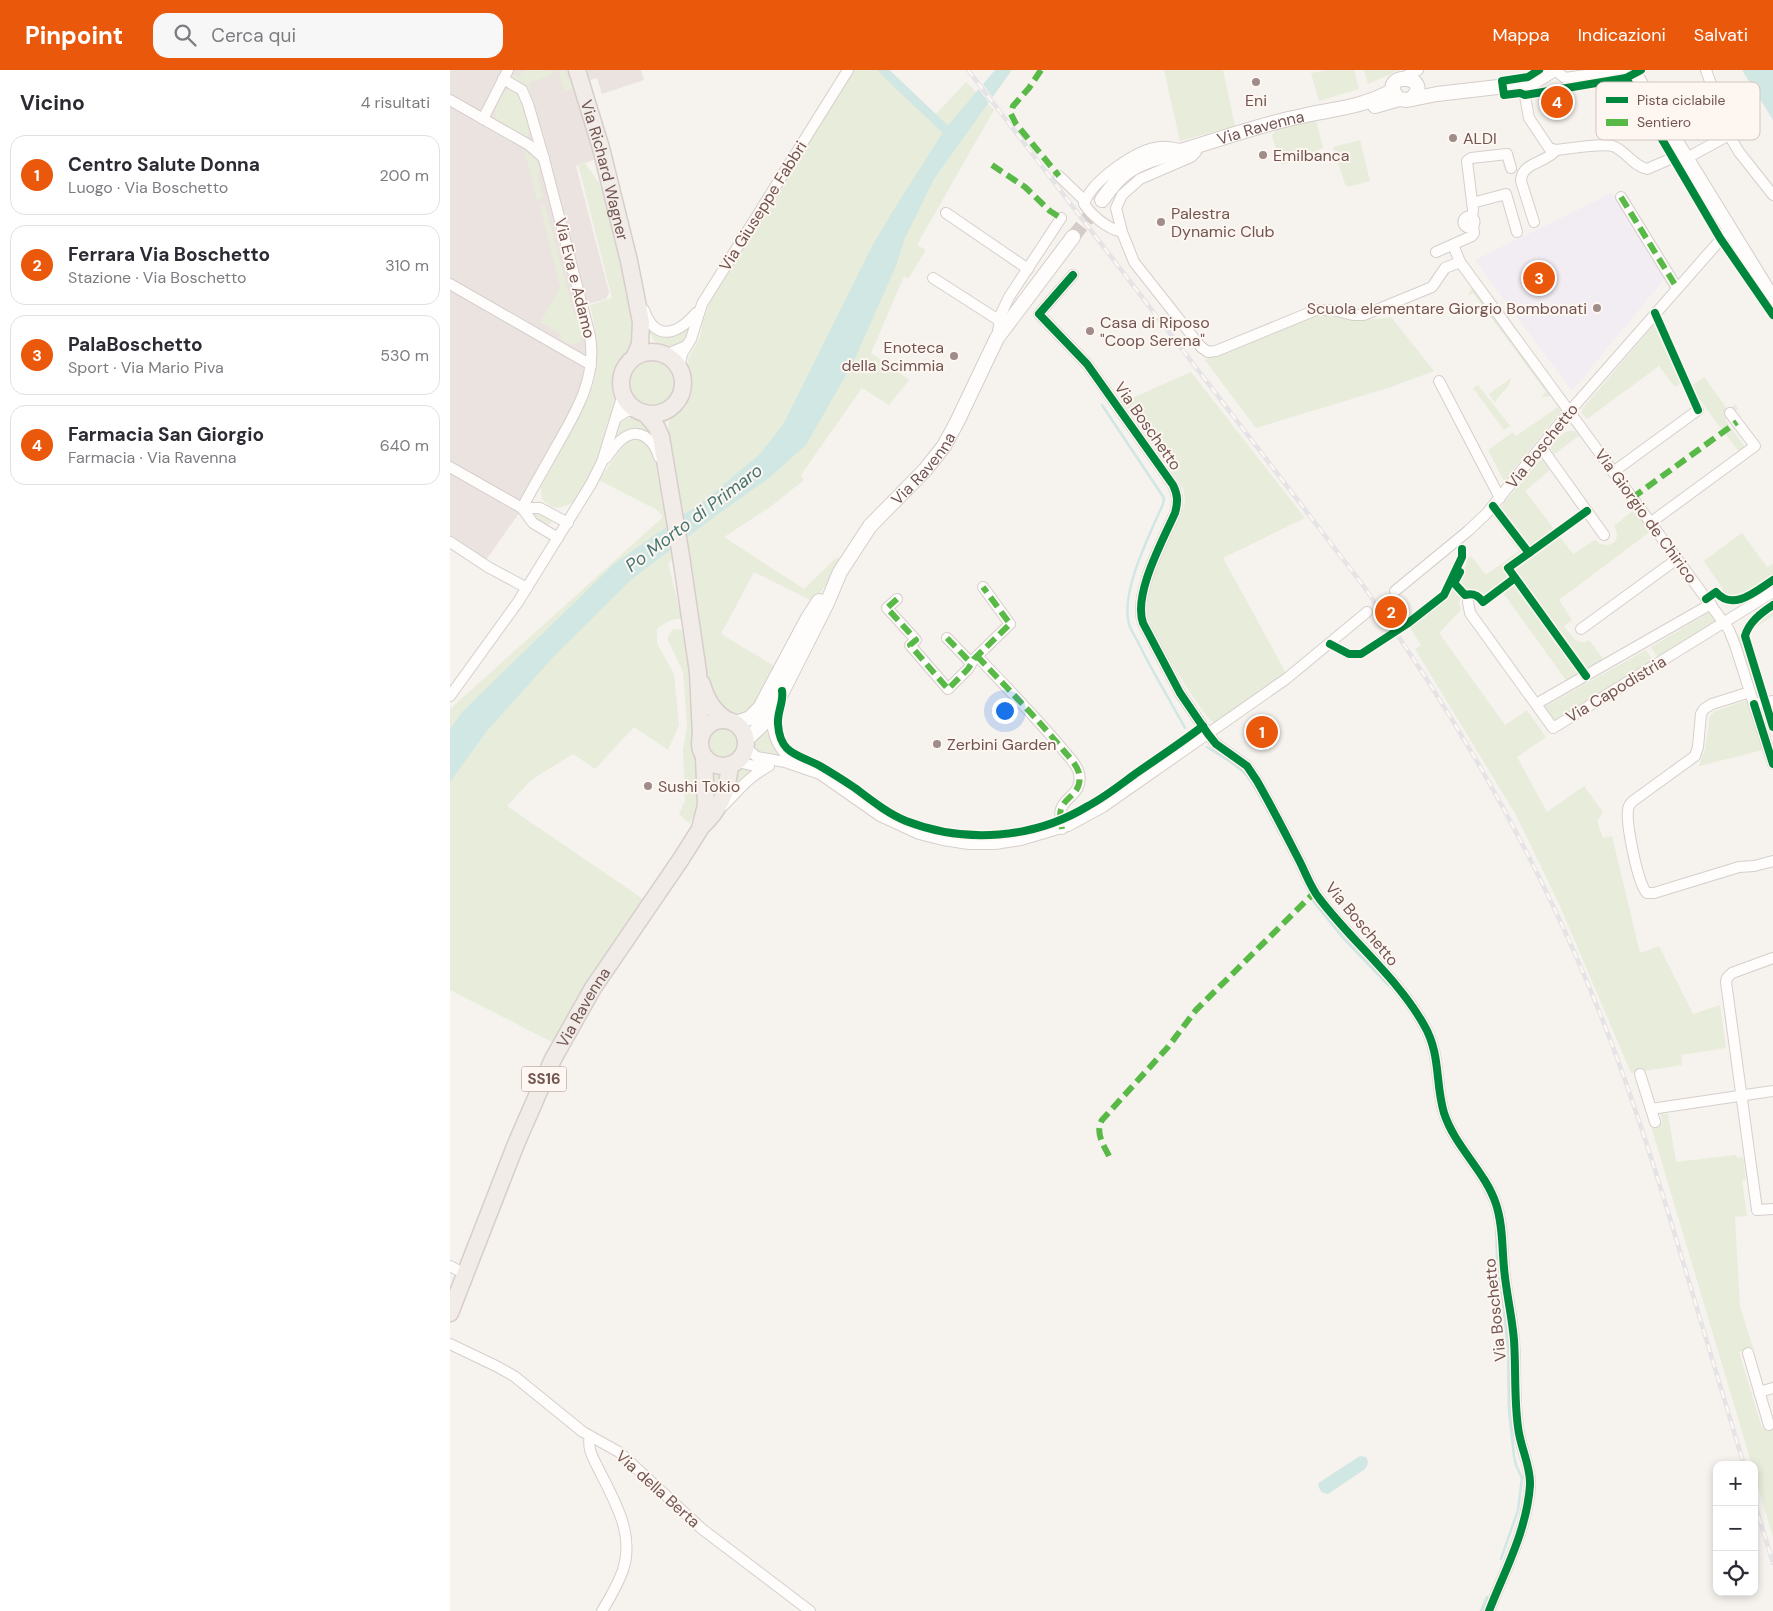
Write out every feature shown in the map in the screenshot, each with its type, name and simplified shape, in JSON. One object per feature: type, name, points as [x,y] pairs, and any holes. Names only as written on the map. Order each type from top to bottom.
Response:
[{"type":"main road","name":"Via Richard Wagner","points":[[575,70],[586,97],[612,192],[641,322],[651,344],[662,354],[674,361],[679,368]]},
{"type":"main road","points":[[1632,70],[1639,82]]},
{"type":"main road","name":"Via Ravenna","points":[[1102,200],[1119,178],[1143,163],[1234,134],[1300,116],[1373,106],[1409,85],[1437,94],[1532,83],[1551,71]]},
{"type":"main road","points":[[1674,140],[1729,230],[1771,293]]},
{"type":"main road","name":"Via Ravenna","points":[[450,1313],[520,1135],[553,1058],[593,988],[706,823],[720,806],[740,754],[764,723],[798,662],[823,596],[832,588],[870,526],[925,470],[944,446],[997,338],[1073,237]]},
{"type":"main road","name":"Via Richard Wagner","points":[[623,394],[622,373],[635,356],[640,344],[641,322]]},
{"type":"main road","points":[[635,356],[645,352],[662,354]]},
{"type":"main road","points":[[641,411],[659,413],[675,403],[682,391],[682,378],[679,368]]},
{"type":"main road","points":[[623,394],[629,403],[641,411],[656,426],[661,437],[698,672],[701,736]]},
{"type":"main road","points":[[661,437],[668,409]]},
{"type":"main road","name":"Via Ravenna","points":[[706,823],[704,756],[700,747],[703,731],[716,721],[750,718],[760,708],[816,615]]},
{"type":"main road","points":[[698,672],[706,697],[717,712],[743,730],[740,754],[718,766],[708,761],[704,756]]},
{"type":"street","name":"Via Giuseppe Fabbri","points":[[679,368],[699,310],[848,70]]},
{"type":"street","name":"Via Ravenna","points":[[1551,71],[1565,78],[1621,70]]},
{"type":"street","points":[[1706,70],[1710,82]]},
{"type":"street","name":"Via Eva e Adamo","points":[[483,119],[506,74],[526,96],[590,336],[592,350],[587,386],[580,405],[522,508]]},
{"type":"street","points":[[1523,84],[1529,118],[1547,146],[1552,150],[1612,145],[1647,169],[1684,157],[1720,140]]},
{"type":"street","points":[[450,101],[529,145],[544,159]]},
{"type":"street","points":[[1732,140],[1773,195]]},
{"type":"street","name":"Via Ravenna","points":[[1085,204],[1109,173],[1121,163],[1162,146],[1189,148]]},
{"type":"street","points":[[1189,148],[1196,152],[1191,157],[1140,179],[1122,195],[1116,208],[1122,232],[1134,262],[1201,347],[1208,352],[1316,310],[1333,310],[1353,315],[1364,315],[1432,287],[1445,268],[1460,262]]},
{"type":"street","points":[[1534,222],[1521,180],[1521,174],[1528,167],[1550,157],[1556,150]]},
{"type":"street","points":[[1436,252],[1472,236],[1474,233],[1466,164],[1468,160],[1507,154],[1511,168]]},
{"type":"street","points":[[1058,176],[1092,214],[1109,227],[1122,232]]},
{"type":"street","points":[[1472,203],[1506,194],[1517,232]]},
{"type":"street","points":[[1621,197],[1677,288]]},
{"type":"street","points":[[946,213],[1028,269]]},
{"type":"street","name":"Via Ravenna","points":[[997,338],[1001,314],[1009,297],[1061,218]]},
{"type":"street","name":"Via Boschetto","points":[[1395,591],[1477,523],[1500,498],[1569,412],[1729,230]]},
{"type":"street","name":"Via Giorgio de Chirico","points":[[1453,245],[1460,262],[1724,623],[1734,640],[1773,764]]},
{"type":"street","name":"Via Richard Wagner","points":[[631,271],[646,315],[650,323],[659,330],[666,332],[678,330],[688,323],[699,310]]},
{"type":"street","name":"Via Boschetto","points":[[1073,276],[1039,314],[1087,364],[1175,490],[1177,499],[1176,507],[1149,572],[1142,598],[1141,618],[1180,693],[1208,734],[1216,744],[1247,766],[1254,775],[1316,895],[1402,992],[1421,1019],[1434,1045],[1441,1098],[1447,1120],[1458,1141],[1488,1186],[1496,1203],[1501,1228],[1505,1278],[1513,1332],[1518,1428],[1530,1486],[1516,1548],[1489,1611]]},
{"type":"street","points":[[933,278],[1000,321]]},
{"type":"street","points":[[450,284],[591,365]]},
{"type":"street","points":[[662,354],[686,346]]},
{"type":"street","points":[[1439,381],[1500,498]]},
{"type":"street","points":[[450,696],[527,588],[591,484],[602,462],[623,394]]},
{"type":"street","points":[[1613,472],[1698,410]]},
{"type":"street","points":[[616,418],[627,411],[641,411]]},
{"type":"street","points":[[1650,523],[1755,446],[1730,413]]},
{"type":"street","points":[[602,462],[623,438],[633,434],[645,435],[656,447],[670,489]]},
{"type":"street","points":[[1541,447],[1604,536]]},
{"type":"street","points":[[450,467],[522,508],[533,523],[558,538]]},
{"type":"street","points":[[522,508],[540,508],[568,523]]},
{"type":"street","points":[[450,542],[488,567],[527,588]]},
{"type":"street","points":[[1581,629],[1677,559]]},
{"type":"street","points":[[897,599],[887,608],[916,640],[910,645],[948,689],[1010,624],[984,587]]},
{"type":"street","name":"Via Capodistria","points":[[1710,604],[1536,704],[1553,728],[1773,592]]},
{"type":"street","points":[[1468,602],[1470,613],[1536,704]]},
{"type":"street","points":[[740,754],[785,762],[820,774],[886,820],[936,839],[969,844],[995,844],[1021,840],[1062,828],[1098,810],[1286,679],[1367,612]]},
{"type":"street","points":[[947,638],[974,660],[1049,733],[1078,770],[1079,781],[1076,791],[1063,804],[1061,810],[1062,828]]},
{"type":"street","points":[[1750,692],[1712,704],[1704,709],[1701,714],[1698,748],[1694,756],[1633,800],[1629,805],[1628,815],[1632,850],[1643,890],[1647,893],[1654,893],[1739,866],[1754,866],[1773,861]]},
{"type":"street","points":[[1754,704],[1773,701]]},
{"type":"street","points":[[772,708],[775,739],[784,754],[801,767]]},
{"type":"street","points":[[740,754],[759,767],[785,762]]},
{"type":"street","points":[[706,823],[745,781],[769,766]]},
{"type":"street","points":[[1773,958],[1732,973],[1727,978],[1727,992],[1756,1210],[1773,1209]]},
{"type":"street","points":[[1640,1074],[1655,1122]]},
{"type":"street","points":[[1651,1109],[1773,1091]]},
{"type":"street","points":[[450,1266],[465,1274]]},
{"type":"street","name":"Via della Berta","points":[[450,1344],[514,1376],[590,1436],[625,1457],[702,1529],[810,1611]]},
{"type":"street","points":[[1748,1353],[1770,1426]]},
{"type":"street","points":[[1760,1392],[1773,1388]]},
{"type":"street","points":[[590,1436],[590,1451],[616,1504],[624,1527],[626,1540],[622,1572],[602,1611]]},
{"type":"shaded area","points":[[450,70],[570,70],[596,159],[576,166],[609,292],[606,299],[588,304],[595,332],[596,351],[595,371],[589,394],[540,483],[484,563],[450,544]]},
{"type":"shaded area","points":[[587,70],[641,70],[644,80],[602,94],[597,78],[590,80]]},
{"type":"shaded area","points":[[1612,193],[1665,278],[1572,391],[1475,260]]},
{"type":"green space","points":[[523,70],[551,70],[553,75],[529,83],[531,93],[528,94],[523,84],[513,79],[513,74],[519,77]]},
{"type":"green space","points":[[558,70],[564,70],[574,88],[565,91]]},
{"type":"green space","points":[[853,70],[887,70],[935,115],[966,82],[994,110],[917,245],[926,250],[908,279],[904,276],[871,353],[909,380],[889,405],[862,388],[803,472],[801,476],[804,480],[770,507],[724,537],[804,589],[837,557],[843,560],[830,587],[825,586],[814,602],[754,572],[721,634],[778,668],[760,705],[739,717],[725,714],[708,683],[687,549],[668,563],[682,619],[672,620],[657,629],[657,643],[674,674],[679,725],[668,750],[634,727],[595,769],[573,754],[531,780],[507,806],[643,899],[552,1042],[450,990],[450,709],[663,517],[657,510],[599,480],[626,442],[634,438],[642,438],[653,451],[665,514],[681,501],[668,438],[668,427],[670,418],[685,403],[689,395],[688,359],[700,337],[703,321],[711,299]]},
{"type":"green space","points":[[1164,70],[1223,70],[1235,126],[1180,141]]},
{"type":"green space","points":[[1327,70],[1354,70],[1359,89],[1319,101],[1311,73]]},
{"type":"green space","points":[[1364,70],[1400,70],[1368,84]]},
{"type":"green space","points":[[509,89],[517,95],[525,113],[529,131],[528,136],[524,136],[496,119],[498,102]]},
{"type":"green space","points":[[1316,121],[1323,148],[1282,165],[1272,136],[1275,132],[1285,126]]},
{"type":"green space","points":[[1360,140],[1370,181],[1348,187],[1345,184],[1333,147]]},
{"type":"green space","points":[[524,150],[535,159],[540,170],[538,175],[543,197],[537,200]]},
{"type":"green space","points":[[584,162],[600,184],[611,214],[635,335],[631,349],[615,369],[613,386],[617,398],[616,405],[607,423],[601,451],[592,473],[575,502],[557,508],[552,507],[542,499],[541,487],[589,397],[593,385],[597,351],[590,305],[612,298],[578,164]]},
{"type":"green space","points":[[545,205],[575,317],[581,315],[584,334],[579,343],[576,344],[564,342],[560,338],[561,334],[540,322],[560,288],[540,206]]},
{"type":"green space","points":[[1472,286],[1553,396],[1541,397],[1546,392],[1473,293],[1468,296]]},
{"type":"green space","points":[[1333,314],[1362,319],[1391,317],[1434,371],[1391,387],[1256,428],[1205,360],[1284,325],[1317,316]]},
{"type":"green space","points":[[1659,319],[1688,379],[1675,387],[1659,366],[1587,419],[1581,412],[1583,408]]},
{"type":"green space","points":[[648,325],[676,335],[687,329],[690,325],[682,344],[670,349],[661,346],[655,341],[650,334]]},
{"type":"green space","points":[[652,357],[666,361],[674,369],[678,383],[674,397],[666,405],[652,409],[638,405],[630,397],[626,383],[630,369],[638,361]]},
{"type":"green space","points":[[1191,372],[1305,518],[1223,558],[1286,673],[1219,721],[1213,722],[1203,711],[1173,666],[1155,633],[1147,610],[1151,583],[1184,506],[1183,488],[1123,402]]},
{"type":"green space","points":[[1704,377],[1728,410],[1735,404],[1738,409],[1725,420],[1745,447],[1739,452],[1690,387]]},
{"type":"green space","points":[[1511,378],[1508,386],[1495,403],[1489,394]]},
{"type":"green space","points":[[1478,385],[1510,426],[1504,430],[1473,388]]},
{"type":"green space","points":[[1558,407],[1561,411],[1504,481],[1488,450],[1513,432],[1516,436]]},
{"type":"green space","points":[[628,418],[637,418],[644,422],[653,436],[647,432],[612,445],[619,424]]},
{"type":"green space","points":[[1569,431],[1575,431],[1579,436],[1554,454],[1551,449],[1553,443]]},
{"type":"green space","points":[[1541,460],[1545,461],[1550,470],[1525,491],[1573,554],[1595,540],[1605,545],[1612,544],[1617,534],[1614,526],[1635,509],[1651,531],[1559,600],[1572,620],[1564,626],[1569,633],[1578,641],[1585,642],[1589,640],[1604,660],[1568,683],[1498,586],[1483,598],[1473,592],[1465,593],[1456,583],[1466,565],[1467,559],[1471,556],[1486,575],[1519,551],[1493,516]]},
{"type":"green space","points":[[530,511],[547,517],[552,523],[542,523]]},
{"type":"green space","points":[[1742,533],[1767,567],[1773,564],[1773,586],[1744,602],[1729,604],[1713,598],[1723,589],[1704,561]]},
{"type":"green space","points":[[1454,584],[1463,595],[1459,602],[1461,610],[1439,633],[1505,725],[1527,710],[1546,737],[1517,757],[1547,812],[1584,786],[1603,812],[1597,821],[1603,838],[1612,836],[1640,953],[1659,946],[1693,1014],[1720,1005],[1726,1048],[1681,1055],[1682,1065],[1631,1073],[1560,906],[1516,815],[1415,649],[1421,645],[1409,626],[1446,598]]},
{"type":"green space","points":[[1773,600],[1773,616],[1744,634],[1742,638],[1755,678],[1751,680],[1738,639],[1744,626],[1752,616]]},
{"type":"green space","points":[[1710,612],[1716,621],[1659,659],[1651,647]]},
{"type":"green space","points":[[678,629],[683,631],[687,643],[691,669],[699,774],[699,802],[695,815],[689,823],[679,814],[685,801],[683,750],[687,726],[683,672],[667,638],[672,630]]},
{"type":"green space","points":[[1646,650],[1654,662],[1555,722],[1544,707]]},
{"type":"green space","points":[[1748,700],[1763,750],[1699,766],[1705,749],[1710,716],[1715,711]]},
{"type":"green space","points":[[768,722],[784,757],[755,752],[751,745],[751,741]]},
{"type":"green space","points":[[723,727],[735,731],[739,743],[735,755],[723,759],[711,755],[707,743],[711,731]]},
{"type":"green space","points":[[743,766],[757,769],[745,776],[731,791],[735,771]]},
{"type":"green space","points":[[710,769],[724,772],[710,808]]},
{"type":"green space","points":[[1661,1114],[1668,1114],[1676,1162],[1736,1155],[1737,1158],[1743,1157],[1746,1179],[1742,1180],[1747,1216],[1735,1217],[1740,1307],[1753,1348],[1739,1352],[1762,1428],[1773,1426],[1773,1537],[1758,1487],[1758,1461],[1751,1461],[1651,1126],[1662,1122]]},
{"type":"water","name":"Po Morto di Primaro","points":[[995,70],[1012,70],[934,179],[905,238],[896,266],[853,363],[806,445],[769,478],[632,579],[556,654],[486,732],[450,782],[450,729],[463,711],[615,563],[705,500],[760,454],[784,423],[872,246],[945,129]]},
{"type":"water","points":[[1742,70],[1773,70],[1773,120],[1760,99],[1760,82],[1749,82]]},
{"type":"water","points":[[1360,1456],[1367,1459],[1368,1463],[1365,1469],[1328,1494],[1321,1491],[1318,1484],[1320,1482]]},
{"type":"pier","points":[[982,83],[994,99],[990,104],[978,88]]},
{"type":"waterway","points":[[883,70],[945,129],[951,138]]},
{"type":"waterway","points":[[1102,405],[1164,498],[1132,580],[1127,611],[1132,632],[1185,728]]},
{"type":"waterway","points":[[1207,747],[1233,763],[1246,775],[1260,796],[1280,834]]},
{"type":"waterway","points":[[1313,901],[1344,939],[1388,985]]},
{"type":"waterway","points":[[1485,1192],[1488,1197]]},
{"type":"waterway","points":[[1496,1229],[1497,1258],[1508,1347],[1509,1410],[1514,1456],[1522,1478],[1518,1510],[1501,1559]]},
{"type":"waterway","points":[[1481,1611],[1487,1597]]},
{"type":"tunnel","points":[[1073,237],[1102,200]]},
{"type":"railway","points":[[968,70],[1362,584],[1431,686],[1495,792],[1551,902],[1577,959],[1612,1045],[1634,1105],[1672,1225],[1743,1461]]},
{"type":"railway","points":[[1756,1506],[1773,1563]]},
{"type":"marked path","points":[[1041,70],[1029,88],[1013,106],[1011,114],[1016,124],[1059,176]]},
{"type":"marked path","points":[[992,165],[1025,187],[1050,211],[1061,218]]},
{"type":"marked path","points":[[1621,197],[1677,288]]},
{"type":"marked path","points":[[1632,498],[1737,422]]},
{"type":"marked path","points":[[897,599],[887,608],[916,640],[910,645],[948,689],[968,669],[974,659],[1010,624],[983,587]]},
{"type":"marked path","points":[[947,638],[971,663]]},
{"type":"marked path","points":[[977,656],[1043,727],[1078,770],[1079,786],[1063,804],[1061,809],[1062,829]]},
{"type":"marked path","points":[[1109,1156],[1102,1143],[1099,1129],[1102,1120],[1168,1047],[1196,1010],[1315,892]]},
{"type":"cycle path","points":[[1539,70],[1528,77],[1502,81],[1504,95],[1520,93],[1525,95],[1596,83]]},
{"type":"cycle path","points":[[1602,82],[1626,78],[1641,70]]},
{"type":"cycle path","points":[[1626,78],[1628,82]]},
{"type":"cycle path","points":[[1662,140],[1720,238],[1773,315]]},
{"type":"cycle path","points":[[1073,275],[1039,314],[1087,364],[1173,485],[1177,495],[1175,513],[1151,567],[1142,597],[1141,611],[1143,623],[1180,693],[1208,734],[1216,744],[1247,766],[1257,781],[1316,894],[1388,975],[1424,1025],[1433,1047],[1444,1113],[1455,1137],[1485,1181],[1496,1204],[1501,1228],[1505,1277],[1514,1340],[1518,1427],[1529,1471],[1530,1485],[1525,1518],[1520,1534],[1489,1611]]},
{"type":"cycle path","points":[[1655,313],[1698,410]]},
{"type":"cycle path","points":[[1493,506],[1529,553],[1587,511]]},
{"type":"cycle path","points":[[1330,644],[1349,654],[1361,654],[1407,624],[1444,595],[1462,557],[1462,549]]},
{"type":"cycle path","points":[[1529,553],[1508,568],[1586,676]]},
{"type":"cycle path","points":[[1460,572],[1454,583],[1465,595],[1475,595],[1483,602],[1515,578]]},
{"type":"cycle path","points":[[1706,599],[1716,592],[1723,598],[1737,600],[1752,594],[1773,580]]},
{"type":"cycle path","points":[[1773,605],[1752,622],[1745,636],[1773,727]]},
{"type":"cycle path","points":[[782,691],[778,724],[779,734],[786,748],[829,771],[899,818],[929,828],[975,835],[1022,831],[1045,826],[1067,817],[1106,795],[1203,726]]},
{"type":"cycle path","points":[[1754,704],[1773,764]]},
{"type":"place","name":"Eni","points":[[1256,82]]},
{"type":"place","name":"Farmacia San Giorgio","points":[[1557,102]]},
{"type":"place","name":"ALDI","points":[[1453,138]]},
{"type":"place","name":"Emilbanca","points":[[1263,155]]},
{"type":"place","name":"Palestra Dynamic Club","points":[[1161,222]]},
{"type":"place","name":"PalaBoschetto","points":[[1539,278]]},
{"type":"place","name":"Scuola elementare Giorgio Bombonati","points":[[1597,308]]},
{"type":"place","name":"Casa di Riposo \"Coop Serena\"","points":[[1090,331]]},
{"type":"place","name":"Enoteca della Scimmia","points":[[954,356]]},
{"type":"place","name":"Ferrara Via Boschetto","points":[[1391,612]]},
{"type":"place","name":"Centro Salute Donna","points":[[1262,732]]},
{"type":"place","name":"Zerbini Garden","points":[[937,744]]},
{"type":"place","name":"Sushi Tokio","points":[[648,786]]}]
